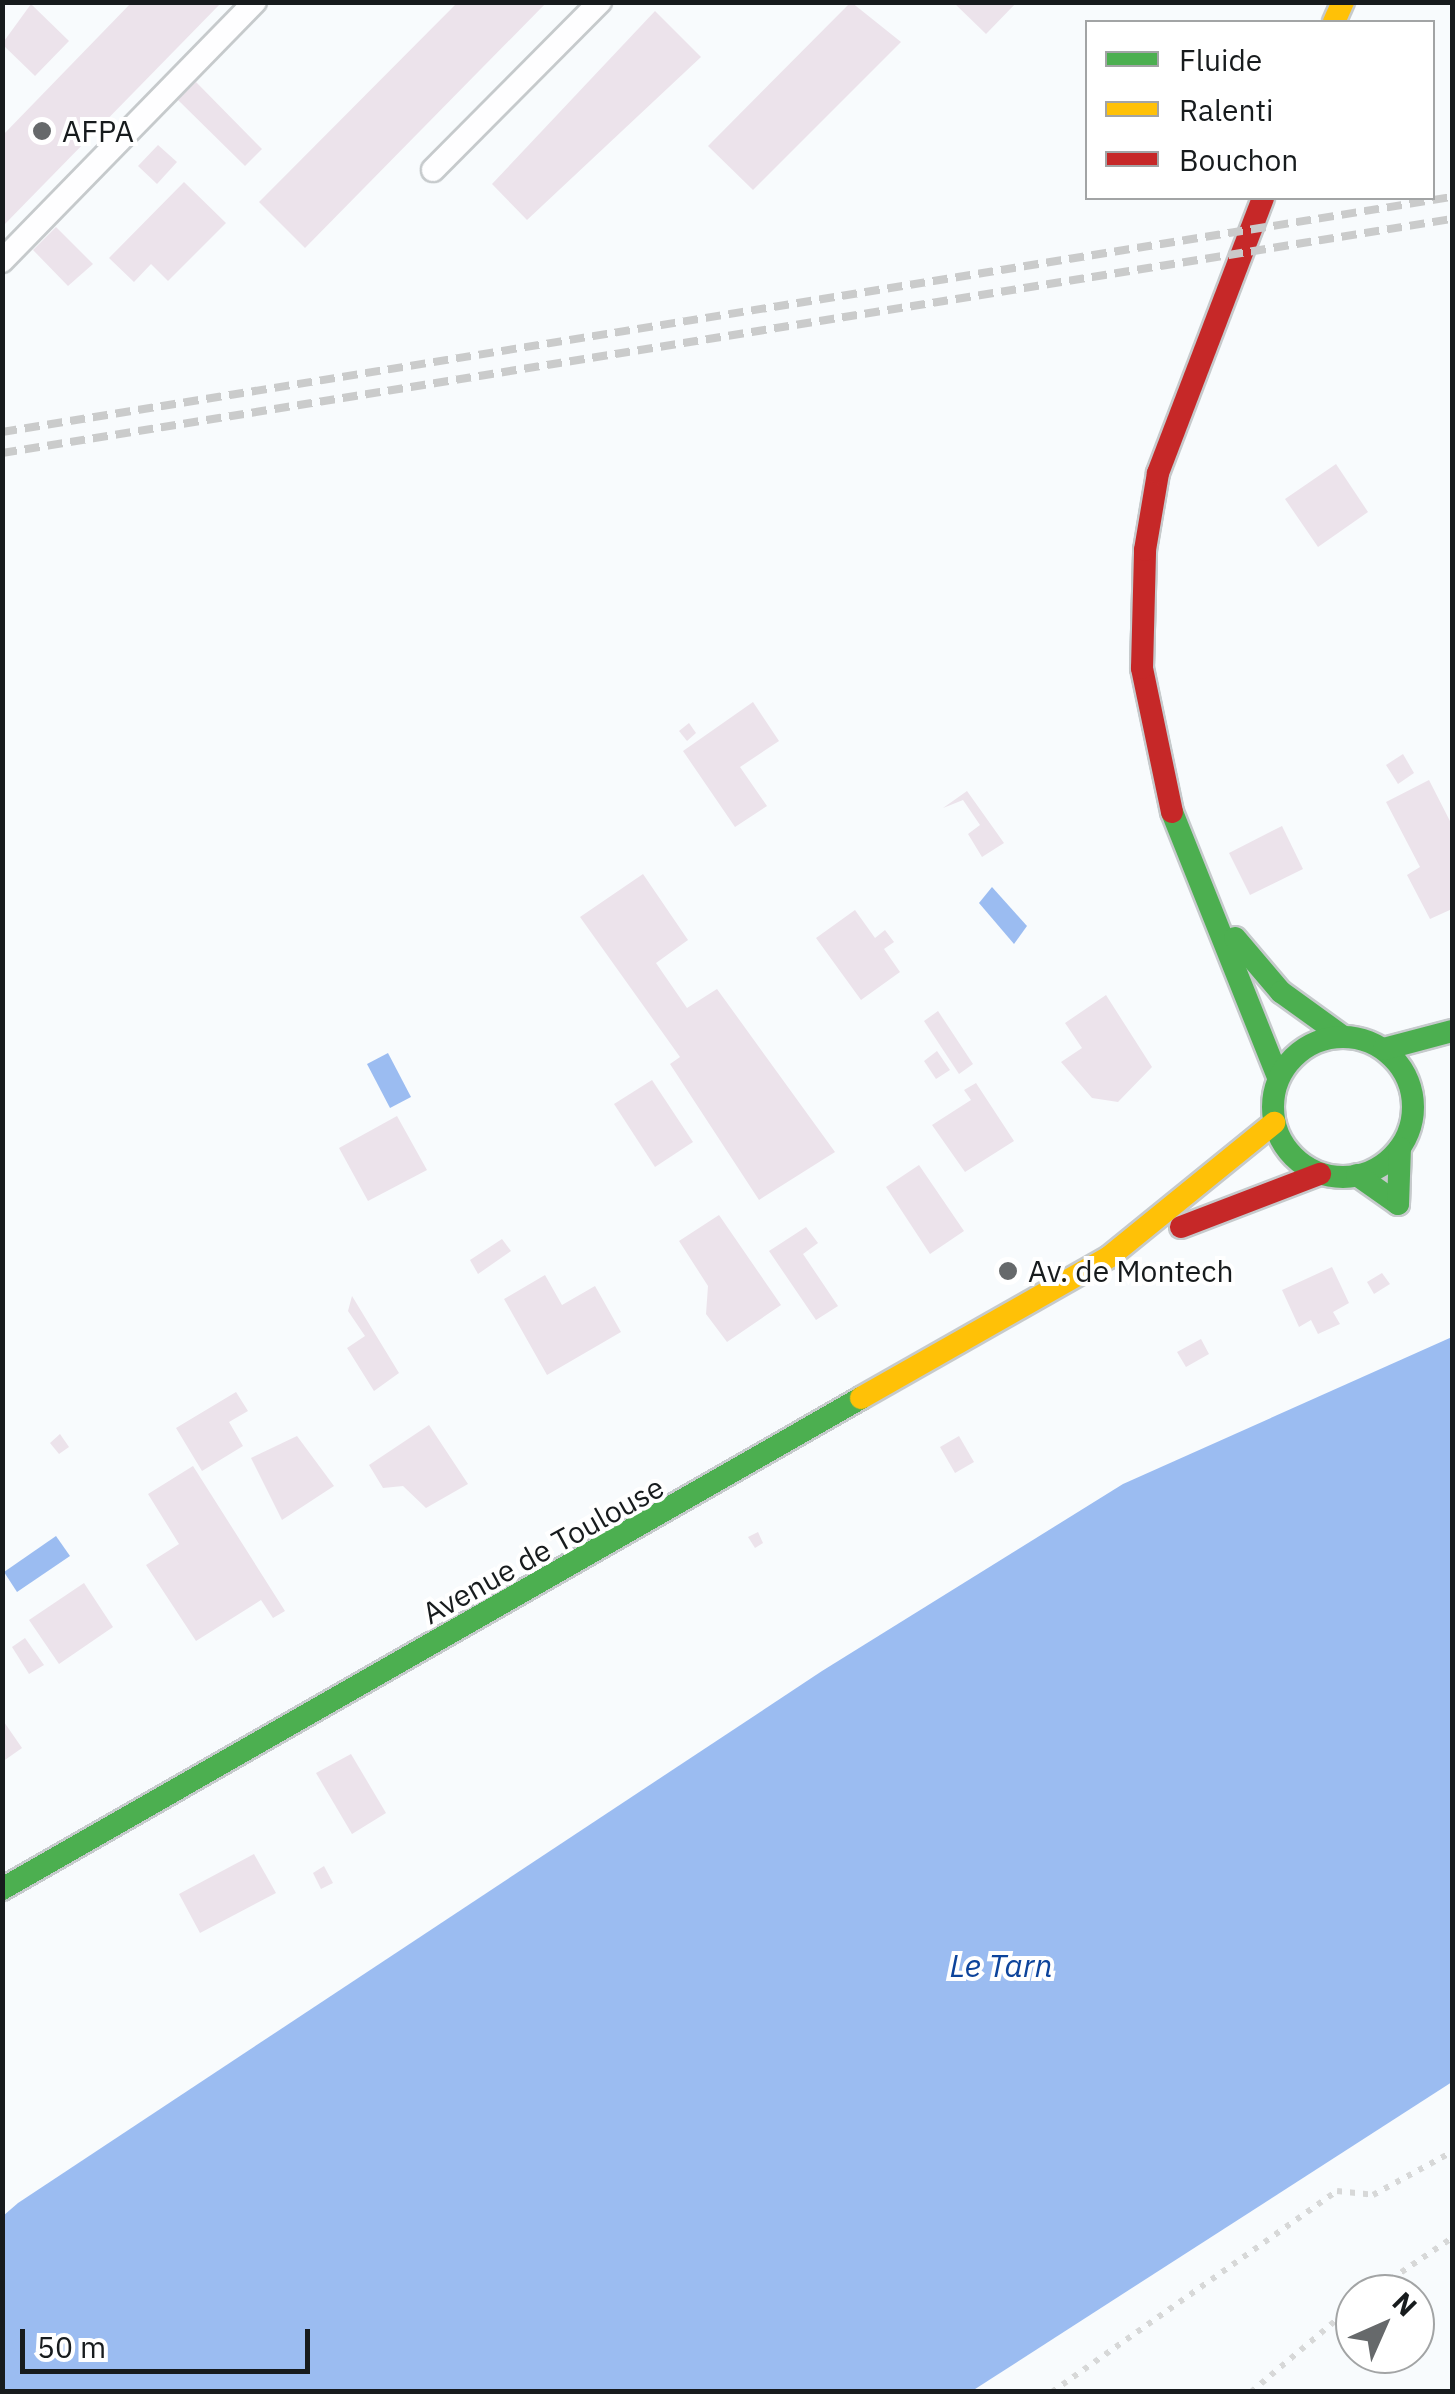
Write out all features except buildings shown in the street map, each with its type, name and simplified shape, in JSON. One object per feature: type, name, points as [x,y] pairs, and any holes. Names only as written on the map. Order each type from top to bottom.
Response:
[{"type":"main road","points":[[1262,200],[1158,473],[1145,550],[1142,668],[1153,743],[1206,906],[1278,1077],[1274,1123],[1283,1145],[1320,1174],[1357,1175],[1400,1148]]},
{"type":"main road","points":[[1206,906],[1281,992],[1342,1036],[1384,1049],[1452,1031]]},
{"type":"main road","points":[[1278,1077],[1304,1047],[1342,1036]]},
{"type":"main road","points":[[1384,1049],[1409,1082],[1412,1123]]},
{"type":"main road","points":[[1357,1175],[1398,1204],[1400,1148],[1412,1123],[1439,1095]]},
{"type":"main road","name":"Avenue de Toulouse","points":[[1109,1257],[1274,1123]]},
{"type":"main road","name":"Avenue de Toulouse","points":[[2,1888],[1109,1257],[1320,1174]]},
{"type":"lane","points":[[2,260],[255,2]]},
{"type":"lane","points":[[432,170],[600,2]]},
{"type":"path","points":[[1052,2392],[1337,2191],[1374,2196],[1452,2152]]},
{"type":"path","points":[[1399,2274],[1452,2238]]},
{"type":"path","points":[[1252,2392],[1335,2321]]},
{"type":"water","points":[[992,887],[1027,926],[1014,944],[979,903]]},
{"type":"water","points":[[388,1053],[411,1097],[390,1108],[367,1064]]},
{"type":"water","name":"Le Tarn","points":[[1452,1337],[1452,2082],[972,2391],[3,2391],[3,2216],[18,2203],[822,1671],[1123,1484]]},
{"type":"water","points":[[56,1536],[70,1556],[17,1592],[4,1572]]},
{"type":"railway","points":[[1435,200],[1452,197]]},
{"type":"railway","points":[[2,432],[1433,200]]},
{"type":"railway","points":[[2,453],[1452,219]]},
{"type":"traffic: fast","points":[[1172,812],[1278,1077]]},
{"type":"traffic: fast","points":[[1235,938],[1281,992],[1342,1036]]},
{"type":"traffic: fast","points":[[1384,1049],[1452,1031]]},
{"type":"traffic: fast","points":[[1343,1037],[1370,1042],[1393,1057],[1408,1080],[1413,1107],[1408,1134],[1393,1157],[1370,1172],[1343,1177],[1316,1172],[1293,1157],[1278,1134],[1273,1107],[1278,1080],[1293,1057],[1316,1042],[1343,1037]]},
{"type":"traffic: fast","points":[[1357,1175],[1398,1204],[1400,1148]]},
{"type":"traffic: fast","points":[[2,1889],[861,1398]]},
{"type":"traffic: slow","points":[[1335,20],[1343,2]]},
{"type":"traffic: slow","points":[[861,1398],[1109,1257],[1274,1123]]},
{"type":"traffic: jam","points":[[1172,812],[1142,668],[1145,550],[1158,473],[1262,200]]},
{"type":"traffic: jam","points":[[1181,1227],[1320,1174]]},
{"type":"place","name":"AFPA","points":[[42,131]]},
{"type":"place","name":"Av. de Montech","points":[[1008,1271]]}]
